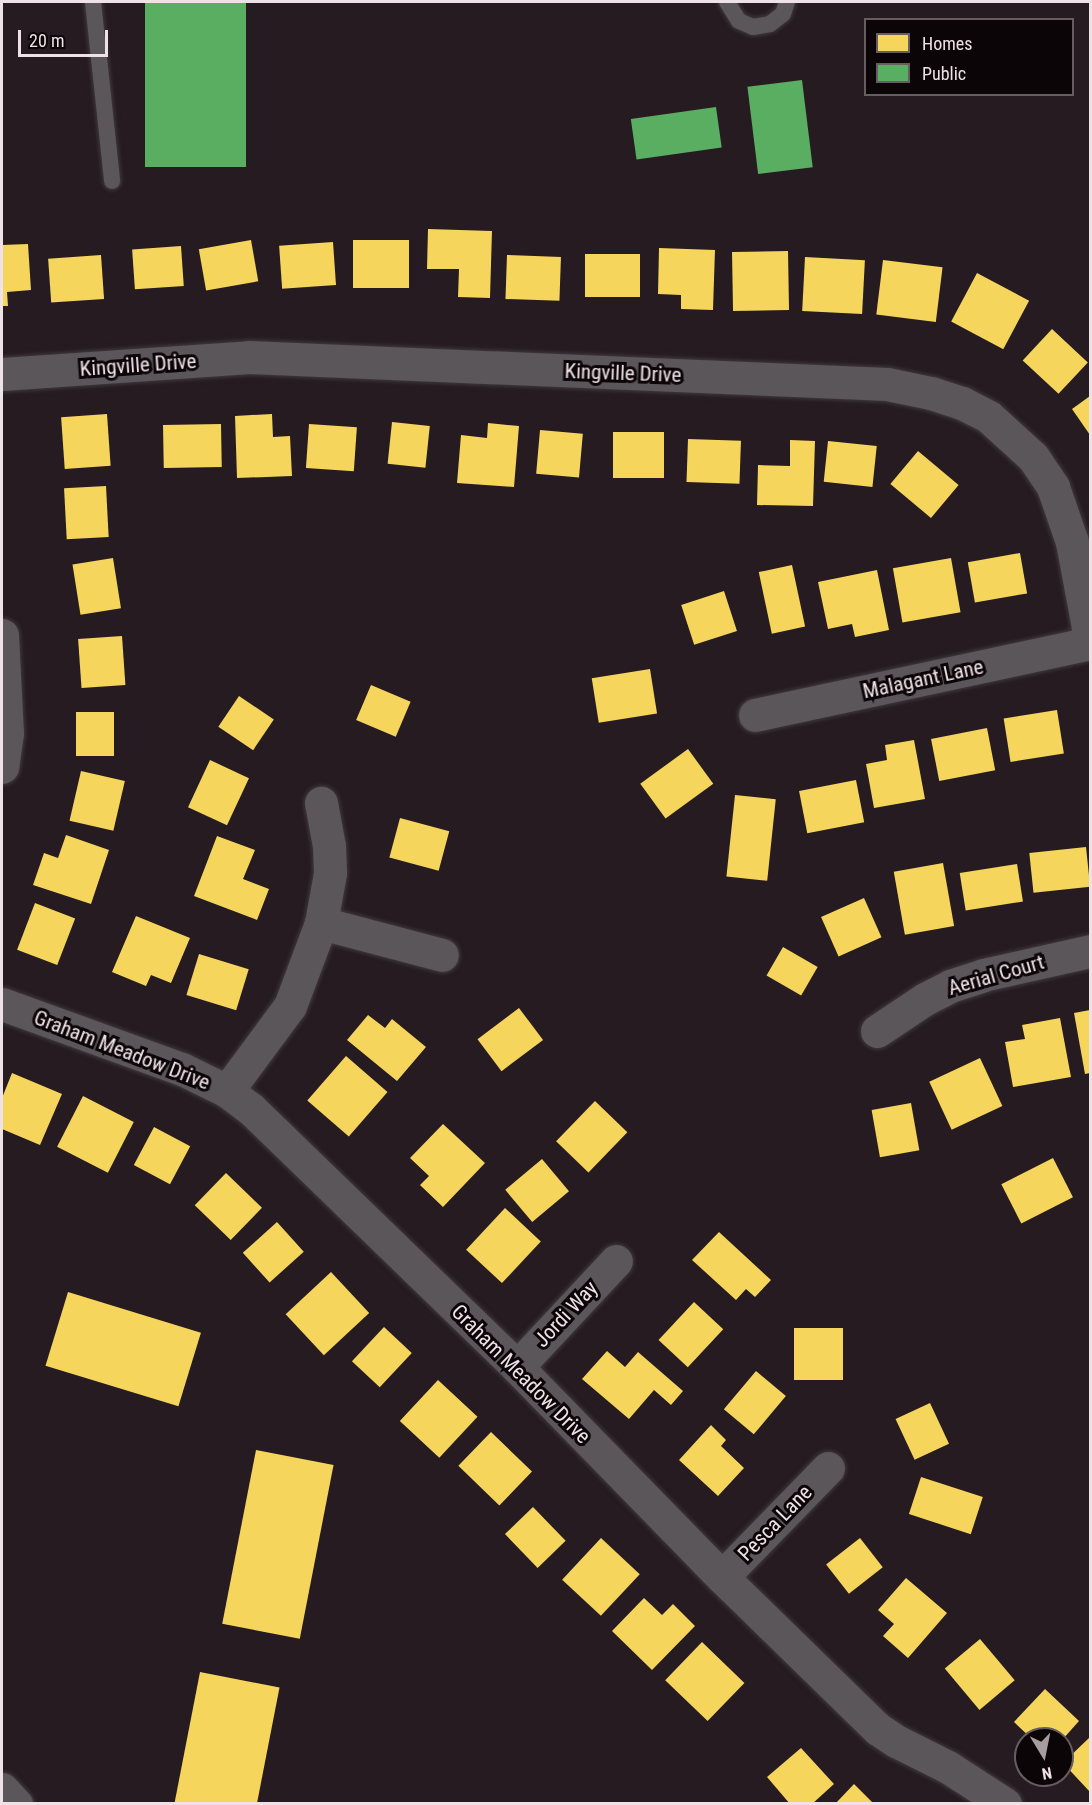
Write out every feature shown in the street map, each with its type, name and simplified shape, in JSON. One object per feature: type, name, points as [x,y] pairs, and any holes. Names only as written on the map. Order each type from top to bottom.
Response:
[{"type":"street","name":"Kingville Drive","points":[[2,374],[249,357],[887,384],[931,393],[962,403],[989,417],[1032,457],[1053,487],[1072,542],[1090,638]]},
{"type":"street","points":[[2,635],[7,733],[2,767]]},
{"type":"street","name":"Malagant Lane","points":[[755,715],[1090,644]]},
{"type":"street","points":[[227,1091],[290,1006],[321,923],[330,873],[329,846],[321,803]]},
{"type":"street","points":[[321,923],[442,955]]},
{"type":"street","name":"Aerial Court","points":[[877,1031],[925,999],[950,986],[983,975],[1090,951]]},
{"type":"street","name":"Graham Meadow Drive","points":[[2,1004],[182,1069],[227,1091],[252,1109],[517,1367],[722,1577],[878,1729],[896,1742],[948,1767],[1005,1803]]},
{"type":"street","name":"Jordi Way","points":[[517,1367],[616,1261]]},
{"type":"street","name":"Pesca Lane","points":[[722,1577],[828,1468]]},
{"type":"street","points":[[2,1789],[16,1803]]},
{"type":"lane","points":[[93,2],[112,181]]},
{"type":"lane","points":[[727,2],[739,21],[753,27],[770,24],[783,14],[787,2]]},
{"type":"building: Homes","points":[[428,229],[492,231],[490,298],[458,297],[459,269],[427,269]]},
{"type":"building: Homes","points":[[251,240],[258,281],[206,291],[199,249]]},
{"type":"building: Homes","points":[[353,240],[409,240],[409,288],[353,288]]},
{"type":"building: Homes","points":[[333,242],[336,285],[282,289],[279,246]]},
{"type":"building: Homes","points":[[28,244],[31,290],[7,292],[8,306],[2,306],[2,245]]},
{"type":"building: Homes","points":[[181,246],[184,286],[135,289],[132,249]]},
{"type":"building: Homes","points":[[659,248],[715,250],[713,310],[681,309],[681,295],[658,294]]},
{"type":"building: Homes","points":[[788,251],[789,310],[733,311],[732,252]]},
{"type":"building: Homes","points":[[585,254],[640,254],[640,297],[585,297]]},
{"type":"building: Homes","points":[[101,255],[104,299],[51,303],[48,259]]},
{"type":"building: Homes","points":[[507,255],[561,257],[559,301],[505,299]]},
{"type":"building: Homes","points":[[805,257],[865,260],[862,314],[802,311]]},
{"type":"building: Homes","points":[[883,260],[943,267],[936,322],[876,315]]},
{"type":"building: Homes","points":[[977,273],[1029,301],[1003,349],[951,322]]},
{"type":"building: Homes","points":[[1052,329],[1088,362],[1059,394],[1023,360]]},
{"type":"building: Homes","points":[[1090,396],[1090,435],[1072,409]]},
{"type":"building: Homes","points":[[107,414],[111,466],[65,469],[61,417]]},
{"type":"building: Homes","points":[[272,414],[273,437],[290,436],[292,476],[237,478],[235,416]]},
{"type":"building: Homes","points":[[392,422],[430,426],[425,468],[388,464]]},
{"type":"building: Homes","points":[[488,423],[519,426],[514,487],[457,483],[461,435],[487,438]]},
{"type":"building: Homes","points":[[221,424],[222,467],[164,468],[163,425]]},
{"type":"building: Homes","points":[[309,424],[357,427],[354,471],[306,468]]},
{"type":"building: Homes","points":[[540,430],[583,434],[579,478],[536,474]]},
{"type":"building: Homes","points":[[613,432],[664,432],[664,478],[613,478]]},
{"type":"building: Homes","points":[[688,439],[741,441],[739,484],[686,482]]},
{"type":"building: Homes","points":[[790,440],[815,441],[813,506],[757,505],[758,465],[790,466]]},
{"type":"building: Homes","points":[[828,441],[877,446],[872,487],[824,482]]},
{"type":"building: Homes","points":[[918,451],[959,485],[931,518],[890,484]]},
{"type":"building: Homes","points":[[106,486],[109,537],[67,539],[64,488]]},
{"type":"building: Homes","points":[[1020,553],[1027,593],[975,603],[968,562]]},
{"type":"building: Homes","points":[[113,558],[121,608],[80,615],[73,564]]},
{"type":"building: Homes","points":[[951,558],[961,612],[902,622],[893,568]]},
{"type":"building: Homes","points":[[792,565],[805,627],[772,634],[759,572]]},
{"type":"building: Homes","points":[[877,570],[889,630],[855,637],[852,624],[828,629],[818,582]]},
{"type":"building: Homes","points":[[724,591],[737,631],[694,645],[681,605]]},
{"type":"building: Homes","points":[[122,636],[125,685],[82,688],[78,639]]},
{"type":"building: Homes","points":[[650,669],[657,713],[599,723],[592,678]]},
{"type":"building: Homes","points":[[371,685],[411,702],[396,737],[356,720]]},
{"type":"building: Homes","points":[[239,696],[274,719],[253,750],[218,727]]},
{"type":"building: Homes","points":[[1057,710],[1064,753],[1011,762],[1004,718]]},
{"type":"building: Homes","points":[[76,712],[114,712],[114,756],[76,756]]},
{"type":"building: Homes","points":[[987,728],[995,770],[939,781],[931,739]]},
{"type":"building: Homes","points":[[914,740],[925,799],[874,808],[866,764],[887,760],[885,745]]},
{"type":"building: Homes","points":[[688,749],[713,784],[666,818],[640,784]]},
{"type":"building: Homes","points":[[210,760],[249,778],[227,825],[188,807]]},
{"type":"building: Homes","points":[[81,771],[125,781],[113,831],[70,821]]},
{"type":"building: Homes","points":[[856,780],[864,822],[807,833],[799,791]]},
{"type":"building: Homes","points":[[735,795],[776,799],[767,881],[726,877]]},
{"type":"building: Homes","points":[[400,818],[449,831],[439,871],[389,858]]},
{"type":"building: Homes","points":[[66,835],[109,850],[91,904],[33,885],[44,853],[58,858]]},
{"type":"building: Homes","points":[[217,836],[255,850],[243,879],[269,889],[257,920],[194,896]]},
{"type":"building: Homes","points":[[1086,847],[1090,887],[1033,893],[1029,853]]},
{"type":"building: Homes","points":[[943,863],[954,926],[905,935],[894,872]]},
{"type":"building: Homes","points":[[1017,864],[1023,902],[966,911],[960,873]]},
{"type":"building: Homes","points":[[864,898],[881,937],[839,956],[821,917]]},
{"type":"building: Homes","points":[[35,903],[75,918],[57,965],[17,950]]},
{"type":"building: Homes","points":[[136,916],[190,938],[171,983],[151,975],[146,986],[112,972]]},
{"type":"building: Homes","points":[[783,947],[818,967],[801,996],[766,976]]},
{"type":"building: Homes","points":[[199,954],[249,969],[236,1010],[186,995]]},
{"type":"building: Homes","points":[[519,1008],[543,1040],[502,1071],[477,1039]]},
{"type":"building: Homes","points":[[1090,1010],[1090,1073],[1085,1074],[1074,1013]]},
{"type":"building: Homes","points":[[368,1015],[385,1028],[392,1019],[426,1047],[397,1081],[347,1040]]},
{"type":"building: Homes","points":[[1060,1018],[1071,1077],[1013,1087],[1005,1042],[1025,1039],[1022,1025]]},
{"type":"building: Homes","points":[[346,1056],[388,1092],[349,1137],[307,1101]]},
{"type":"building: Homes","points":[[980,1058],[1002,1106],[952,1130],[929,1082]]},
{"type":"building: Homes","points":[[12,1073],[62,1094],[40,1145],[2,1129],[2,1098]]},
{"type":"building: Homes","points":[[83,1096],[134,1122],[108,1173],[57,1147]]},
{"type":"building: Homes","points":[[595,1101],[627,1132],[588,1173],[556,1141]]},
{"type":"building: Homes","points":[[911,1103],[919,1150],[880,1157],[872,1110]]},
{"type":"building: Homes","points":[[443,1124],[485,1163],[443,1207],[420,1185],[429,1176],[410,1158]]},
{"type":"building: Homes","points":[[154,1127],[190,1146],[170,1184],[134,1165]]},
{"type":"building: Homes","points":[[1053,1158],[1073,1197],[1021,1224],[1001,1184]]},
{"type":"building: Homes","points":[[542,1159],[569,1191],[532,1222],[505,1190]]},
{"type":"building: Homes","points":[[226,1173],[262,1208],[231,1240],[195,1205]]},
{"type":"building: Homes","points":[[505,1208],[541,1241],[502,1283],[466,1250]]},
{"type":"building: Homes","points":[[277,1222],[304,1252],[270,1283],[243,1253]]},
{"type":"building: Homes","points":[[719,1232],[771,1280],[755,1297],[746,1289],[736,1300],[692,1260]]},
{"type":"building: Homes","points":[[331,1272],[369,1313],[324,1355],[286,1314]]},
{"type":"building: Homes","points":[[68,1292],[201,1333],[178,1406],[45,1366]]},
{"type":"building: Homes","points":[[694,1302],[723,1329],[688,1367],[659,1340]]},
{"type":"building: Homes","points":[[384,1327],[412,1353],[380,1387],[352,1361]]},
{"type":"building: Homes","points":[[794,1328],[843,1328],[843,1380],[794,1380]]},
{"type":"building: Homes","points":[[607,1351],[625,1367],[638,1352],[683,1391],[671,1405],[654,1390],[629,1419],[582,1379]]},
{"type":"building: Homes","points":[[756,1371],[786,1396],[754,1434],[724,1409]]},
{"type":"building: Homes","points":[[438,1380],[477,1417],[439,1458],[400,1421]]},
{"type":"building: Homes","points":[[930,1403],[949,1444],[915,1460],[896,1419]]},
{"type":"building: Homes","points":[[711,1425],[726,1440],[721,1446],[744,1468],[718,1496],[679,1460]]},
{"type":"building: Homes","points":[[491,1432],[532,1472],[499,1505],[458,1466]]},
{"type":"building: Homes","points":[[256,1450],[334,1465],[300,1639],[222,1624]]},
{"type":"building: Homes","points":[[921,1477],[983,1497],[971,1534],[909,1514]]},
{"type":"building: Homes","points":[[533,1507],[566,1541],[538,1568],[505,1534]]},
{"type":"building: Homes","points":[[601,1538],[640,1574],[601,1616],[562,1580]]},
{"type":"building: Homes","points":[[860,1538],[883,1567],[849,1594],[826,1564]]},
{"type":"building: Homes","points":[[906,1578],[947,1613],[908,1658],[883,1636],[894,1624],[878,1610]]},
{"type":"building: Homes","points":[[644,1598],[662,1615],[673,1604],[695,1626],[652,1670],[612,1631]]},
{"type":"building: Homes","points":[[980,1639],[1015,1680],[979,1710],[945,1669]]},
{"type":"building: Homes","points":[[702,1642],[744,1683],[708,1721],[665,1680]]},
{"type":"building: Homes","points":[[200,1672],[280,1687],[257,1804],[174,1804]]},
{"type":"building: Homes","points":[[1045,1689],[1079,1721],[1074,1727],[1019,1727],[1014,1722]]},
{"type":"building: Homes","points":[[1090,1737],[1090,1792],[1074,1775],[1074,1752]]},
{"type":"building: Homes","points":[[801,1748],[834,1784],[812,1804],[790,1804],[767,1777]]},
{"type":"building: Homes","points":[[854,1784],[874,1804],[835,1804]]},
{"type":"building: Public","points":[[145,2],[246,2],[246,167],[145,167]]},
{"type":"building: Public","points":[[802,80],[813,167],[758,174],[747,87]]},
{"type":"building: Public","points":[[716,107],[722,148],[637,160],[631,119]]}]
